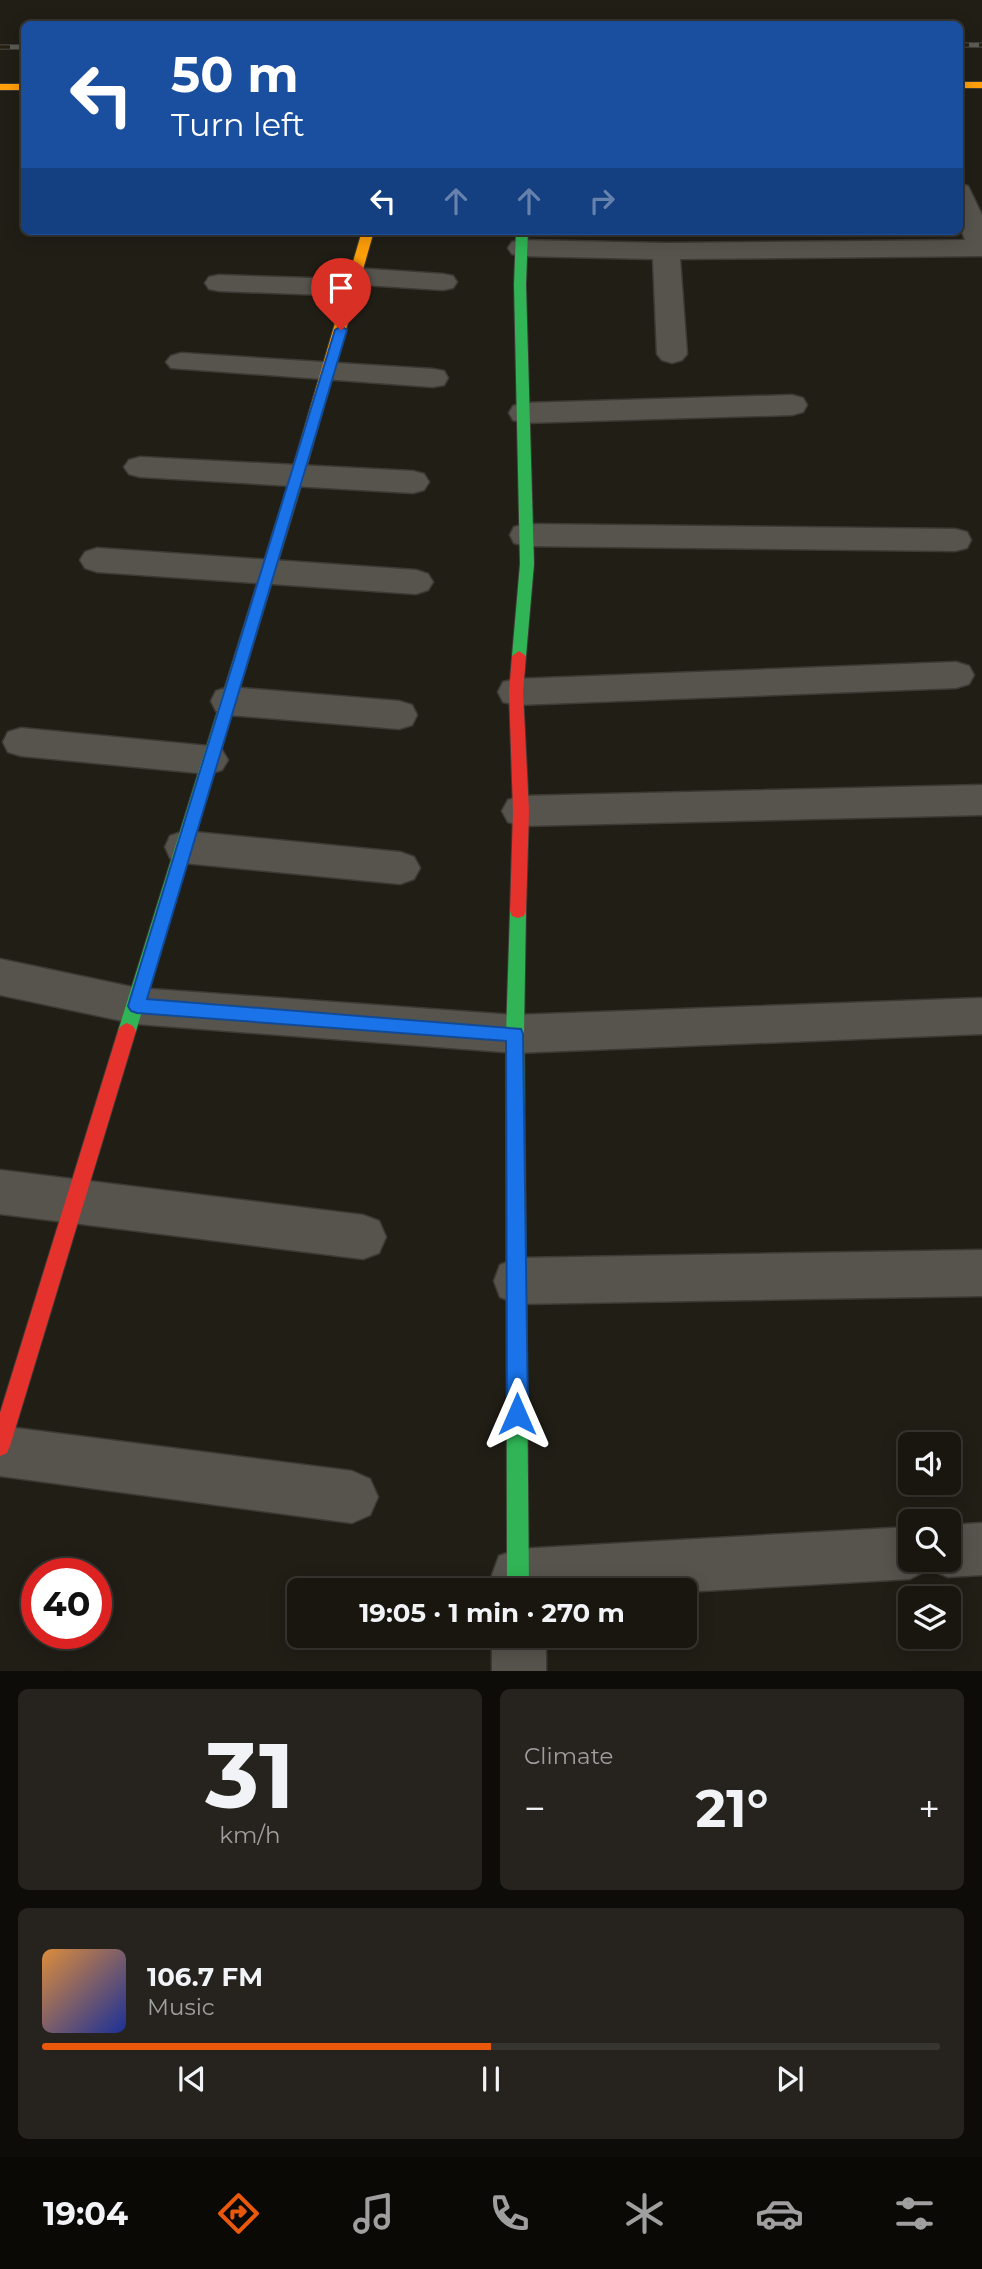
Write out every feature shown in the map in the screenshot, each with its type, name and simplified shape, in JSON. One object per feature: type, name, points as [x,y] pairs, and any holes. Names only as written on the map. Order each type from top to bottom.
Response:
[{"type":"street","points":[[963,85],[982,85]]},
{"type":"street","points":[[0,87],[21,87]]},
{"type":"street","points":[[518,1578],[515,1034],[521,811],[516,692],[527,564],[522,239],[666,251],[982,247],[976,217],[963,198]]},
{"type":"street","points":[[352,1497],[0,1449],[329,372],[367,235]]},
{"type":"street","points":[[666,251],[672,354]]},
{"type":"street","points":[[219,282],[443,282]]},
{"type":"street","points":[[181,362],[433,378]]},
{"type":"street","points":[[524,413],[792,405]]},
{"type":"street","points":[[140,467],[413,482]]},
{"type":"street","points":[[526,535],[954,540]]},
{"type":"street","points":[[97,560],[416,582]]},
{"type":"street","points":[[516,692],[956,676]]},
{"type":"street","points":[[229,701],[399,715]]},
{"type":"street","points":[[21,742],[209,760]]},
{"type":"street","points":[[521,811],[982,800]]},
{"type":"street","points":[[184,848],[400,868]]},
{"type":"street","points":[[0,978],[137,1006],[515,1034],[982,1016]]},
{"type":"street","points":[[0,1192],[363,1237]]},
{"type":"street","points":[[517,1281],[982,1273]]},
{"type":"street","points":[[961,1550],[982,1549]]},
{"type":"street","points":[[583,1578],[898,1554]]},
{"type":"street","points":[[519,1648],[519,1671]]},
{"type":"railway","points":[[963,45],[982,45]]},
{"type":"railway","points":[[0,47],[21,47]]},
{"type":"traffic: fast","points":[[519,656],[527,564],[520,285],[522,235]]},
{"type":"traffic: fast","points":[[127,1031],[296,480]]},
{"type":"traffic: fast","points":[[518,911],[515,1034],[518,1578]]},
{"type":"traffic: slow","points":[[963,85],[982,85]]},
{"type":"traffic: slow","points":[[0,87],[21,87]]},
{"type":"traffic: slow","points":[[296,480],[367,235]]},
{"type":"traffic: jam","points":[[518,911],[521,811],[516,692],[519,656]]},
{"type":"traffic: jam","points":[[0,1446],[127,1031]]},
{"type":"route","points":[[341,330],[209,760],[137,1006],[515,1034],[517,1414]]}]
